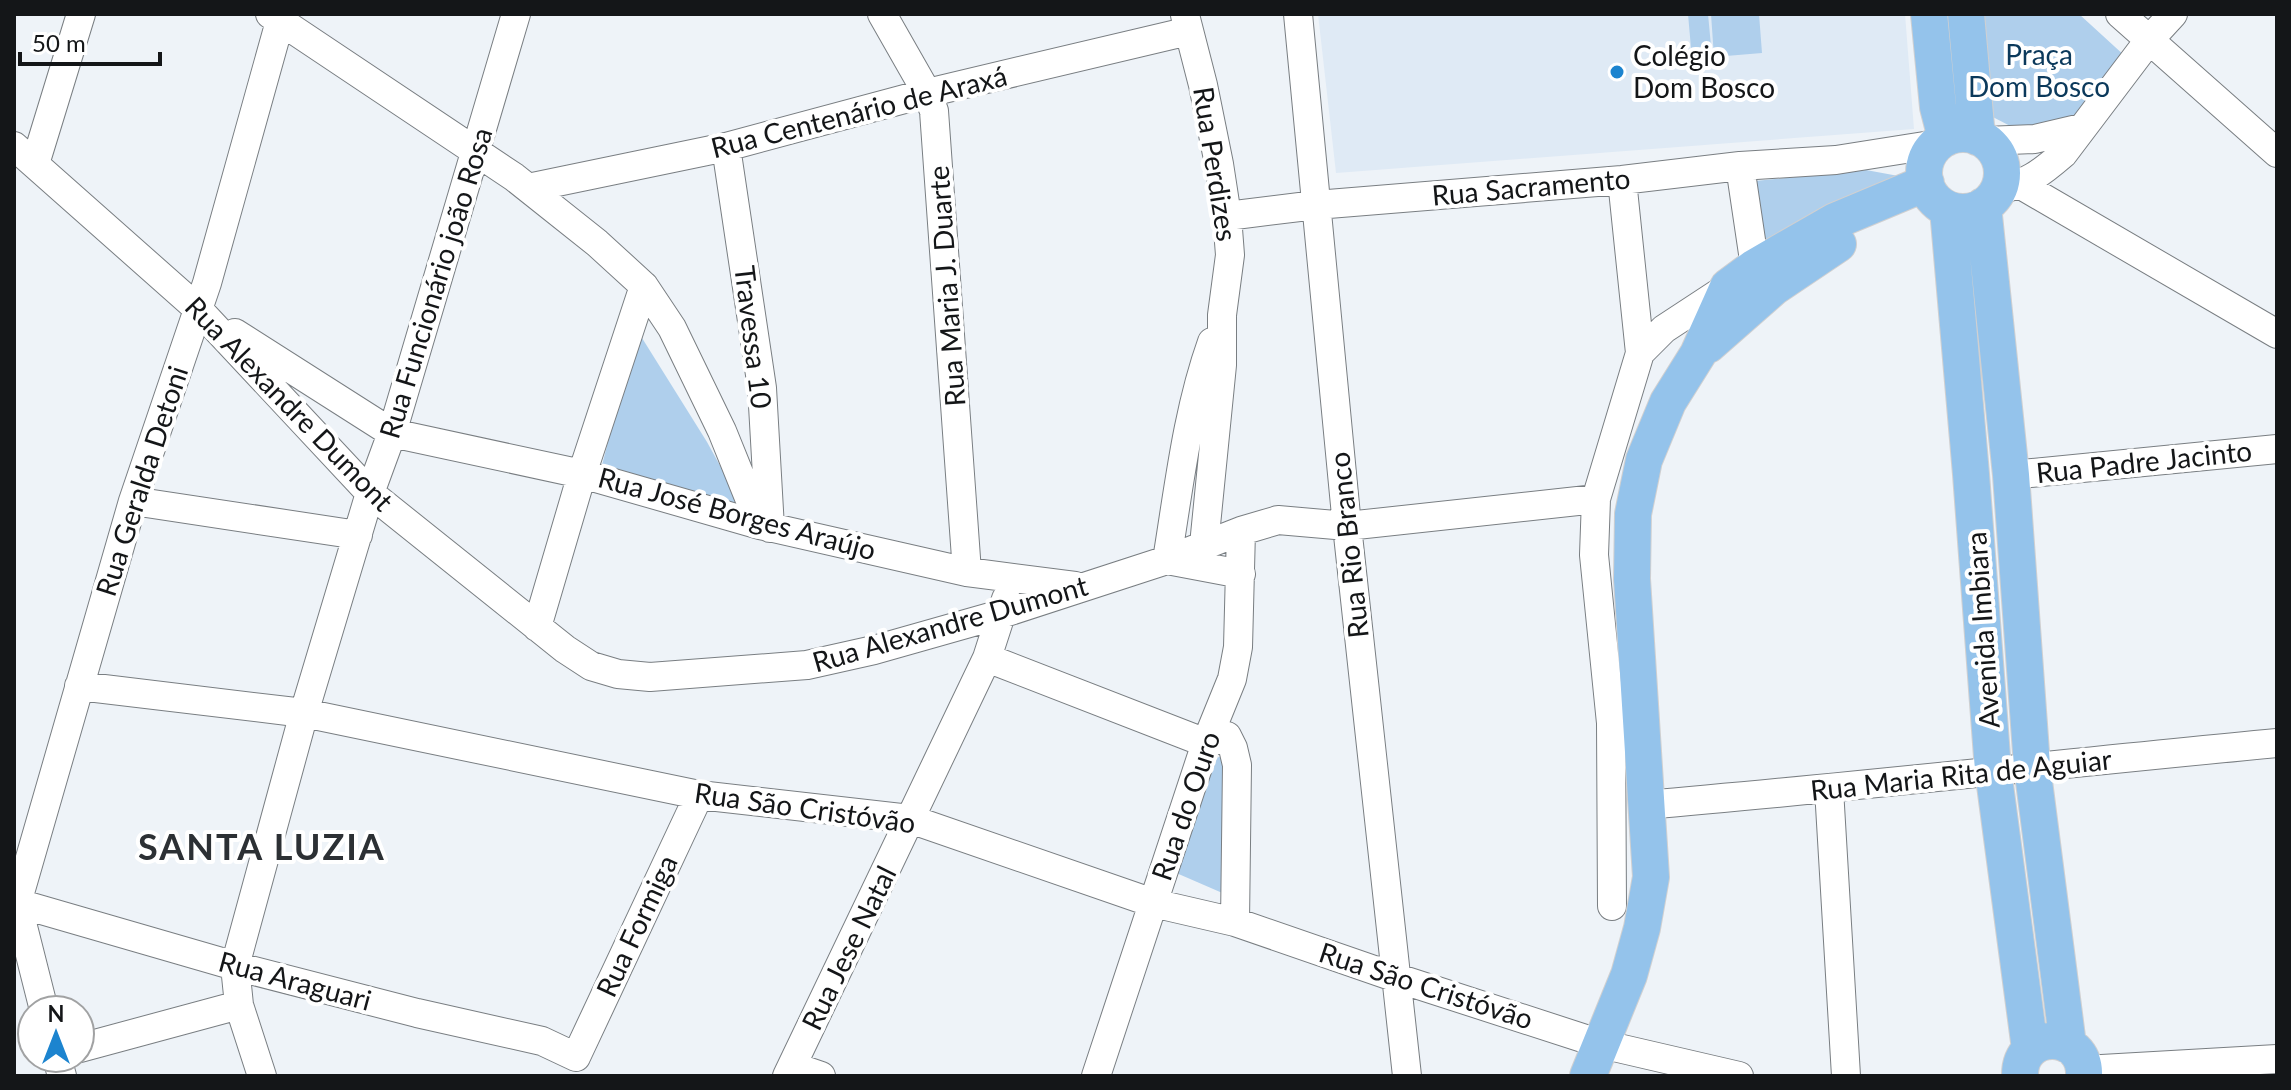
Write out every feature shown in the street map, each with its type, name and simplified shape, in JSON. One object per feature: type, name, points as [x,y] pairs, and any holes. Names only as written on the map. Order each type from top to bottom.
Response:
[{"type":"main road","name":"Avenida Imbiara","points":[[1929,14],[1938,107],[1962,172],[2011,475],[2032,766],[2079,1064]]},
{"type":"main road","name":"Avenida Imbiara","points":[[1966,14],[1962,172],[1971,474],[1993,770],[2025,1062]]},
{"type":"main road","points":[[1595,1060],[1629,975],[1651,877],[1632,579],[1633,514],[1650,445],[1668,402],[1742,277],[1962,172]]},
{"type":"main road","points":[[1698,354],[1839,231]]},
{"type":"main road","points":[[2025,1062],[2049,1041],[2059,1041],[2079,1064]]},
{"type":"street","points":[[24,155],[81,14]]},
{"type":"street","name":"Rua Funcionário joão Rosa","points":[[235,966],[304,713],[370,493],[392,433],[516,14]]},
{"type":"street","name":"Rua Maria J. Duarte","points":[[882,14],[934,111],[967,572]]},
{"type":"street","name":"Rua Rio Branco","points":[[1298,14],[1347,526],[1407,1076]]},
{"type":"street","points":[[2120,14],[2277,153]]},
{"type":"street","points":[[1962,172],[2047,168],[2063,154],[2150,39],[2173,14]]},
{"type":"street","points":[[277,16],[528,188],[597,243],[644,286],[672,328],[765,526]]},
{"type":"street","name":"Rua Geralda Detoni","points":[[15,903],[133,501],[198,309],[277,16]]},
{"type":"street","name":"Rua Centenário de Araxá","points":[[528,188],[726,147],[1187,23]]},
{"type":"street","name":"Rua Perdizes","points":[[1187,23],[1206,98],[1227,216],[1230,255],[1222,315]]},
{"type":"street","name":"Rua Sacramento","points":[[1227,216],[1316,205],[1622,180],[1740,166],[1836,160],[1962,172],[2035,139],[2081,128]]},
{"type":"street","name":"Travessa 10","points":[[726,147],[762,388],[765,526]]},
{"type":"street","name":"Rua Alexandre Dumont","points":[[24,155],[198,309],[370,493],[565,649],[591,666],[618,674],[650,677],[807,665],[874,650],[1001,614],[1278,520],[1347,526],[1596,499]]},
{"type":"street","points":[[1640,353],[1664,329],[1742,277],[1740,166]]},
{"type":"street","points":[[1962,172],[2277,334]]},
{"type":"street","points":[[1612,906],[1611,723],[1594,555],[1596,499],[1640,353],[1622,180]]},
{"type":"street","points":[[537,627],[582,474],[644,286]]},
{"type":"street","points":[[198,309],[392,433]]},
{"type":"street","points":[[1204,545],[1222,365],[1222,315]]},
{"type":"street","points":[[1222,315],[1195,397],[1167,560],[1241,574]]},
{"type":"street","points":[[722,431],[750,410],[762,388]]},
{"type":"street","name":"Rua José Borges Araújo","points":[[392,433],[582,474],[765,526],[967,572],[1083,587]]},
{"type":"street","name":"Rua Padre Jacinto","points":[[2011,475],[2277,449]]},
{"type":"street","points":[[133,501],[358,535]]},
{"type":"street","name":"Rua do Ouro","points":[[1096,1076],[1206,743],[1232,679],[1238,647],[1241,531]]},
{"type":"street","name":"Rua Jese Natal","points":[[790,1071],[987,658],[1012,579]]},
{"type":"street","points":[[987,658],[1206,743],[1227,736],[1237,765],[1235,922]]},
{"type":"street","name":"Rua São Cristóvão","points":[[79,686],[304,713],[699,795],[910,819],[1153,903],[1235,922],[1397,978],[1595,1060],[1739,1076]]},
{"type":"street","name":"Rua Maria Rita de Aguiar","points":[[1645,805],[2277,743]]},
{"type":"street","points":[[1829,789],[1846,1076]]},
{"type":"street","name":"Rua Formiga","points":[[582,1066],[699,795]]},
{"type":"street","points":[[15,903],[40,994]]},
{"type":"street","name":"Rua Araguari","points":[[15,903],[235,966],[417,1013],[542,1041],[582,1066]]},
{"type":"street","points":[[235,966],[239,1005],[262,1076]]},
{"type":"street","points":[[96,1044],[239,1005]]},
{"type":"street","points":[[2079,1064],[2277,1059]]},
{"type":"street","points":[[790,1071],[821,1076]]},
{"type":"shaded area","name":"Colégio Dom Bosco","points":[[1318,14],[1905,14],[1914,129],[1336,173]]},
{"type":"green space","points":[[1688,14],[1708,14],[1711,46],[1691,48]]},
{"type":"green space","points":[[1711,14],[1759,14],[1762,53],[1714,57]]},
{"type":"green space","name":"Praça Dom Bosco","points":[[1977,14],[2079,14],[2126,57],[2065,126],[2018,130],[1987,114]]},
{"type":"green space","points":[[1866,170],[1904,177],[1766,249],[1755,181]]},
{"type":"green space","points":[[637,330],[707,442],[745,511],[601,469]]},
{"type":"green space","points":[[1212,758],[1223,758],[1227,895],[1174,872]]},
{"type":"place","name":"Colégio Dom Bosco","points":[[1617,72]]},
{"type":"district","name":"SANTA LUZIA","points":[[262,847]]}]
